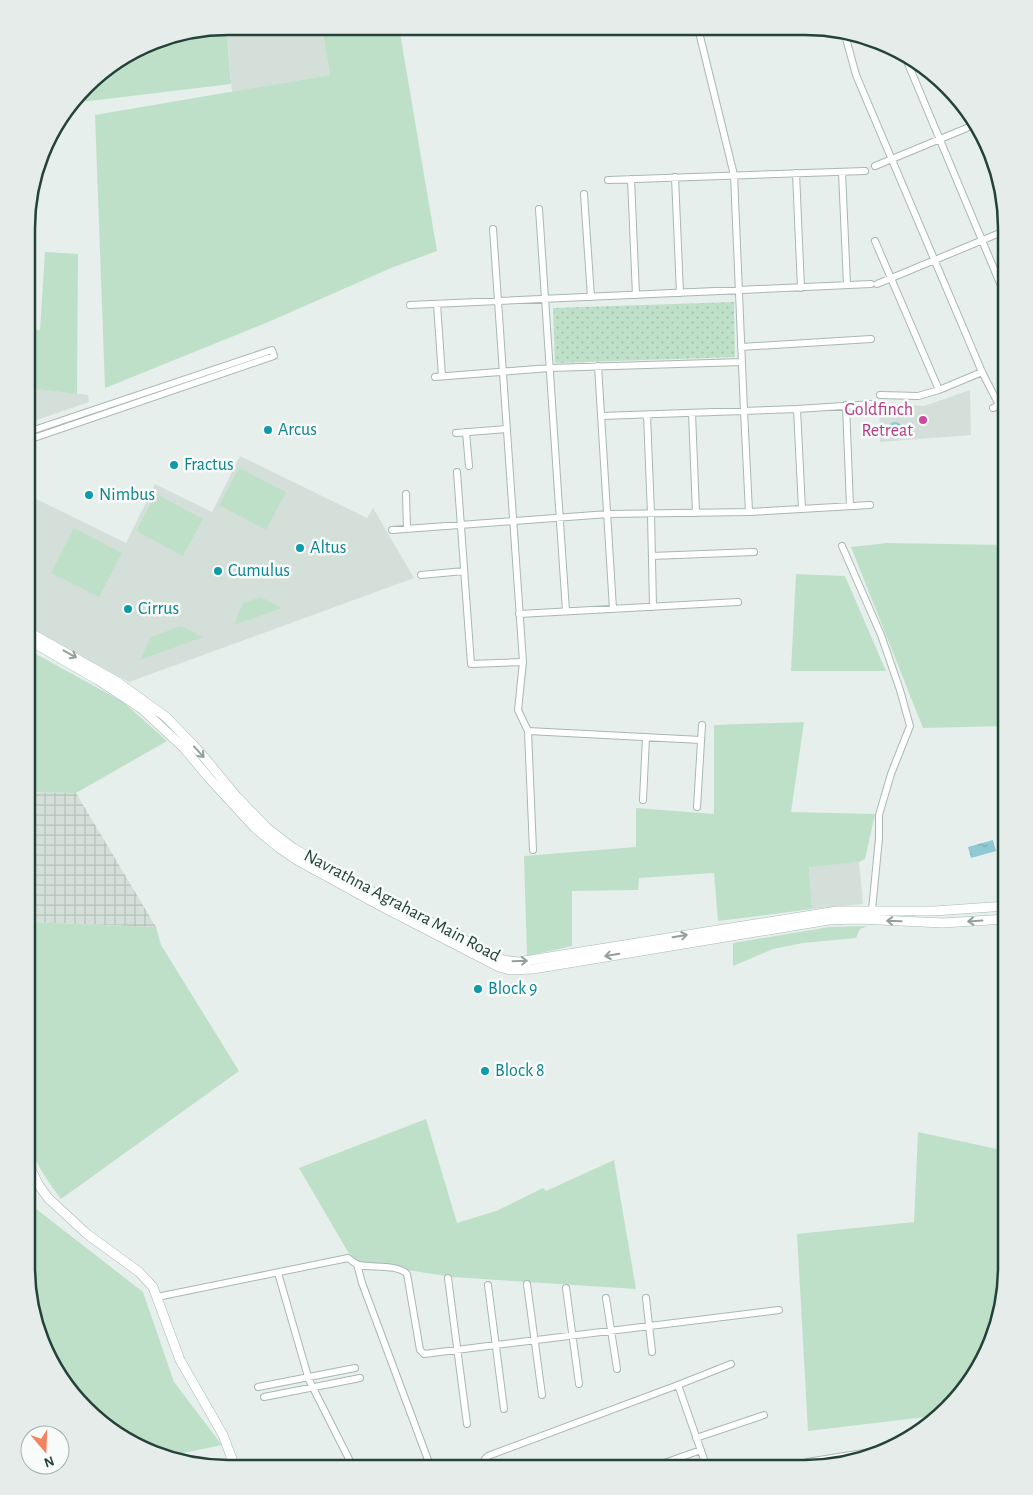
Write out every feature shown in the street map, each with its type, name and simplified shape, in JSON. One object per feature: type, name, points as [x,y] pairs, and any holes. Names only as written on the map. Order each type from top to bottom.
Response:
[{"type":"street","points":[[700,35],[734,175],[749,512]]},
{"type":"street","points":[[846,40],[856,75],[996,406],[998,405]]},
{"type":"street","points":[[908,65],[998,278]]},
{"type":"street","points":[[876,166],[969,127]]},
{"type":"street","points":[[608,180],[865,171]]},
{"type":"street","points":[[842,172],[847,286]]},
{"type":"street","points":[[796,173],[801,288]]},
{"type":"street","points":[[675,177],[680,293]]},
{"type":"street","points":[[631,179],[636,295]]},
{"type":"street","points":[[584,194],[591,297]]},
{"type":"street","points":[[538,209],[566,611]]},
{"type":"street","points":[[492,229],[523,662],[518,710],[528,731],[533,850]]},
{"type":"street","points":[[410,305],[874,284],[998,234]]},
{"type":"street","points":[[875,241],[939,390]]},
{"type":"street","points":[[437,304],[438,377],[550,368],[742,362]]},
{"type":"street","points":[[741,347],[871,339]]},
{"type":"street","points":[[35,430],[273,353],[35,438]]},
{"type":"street","points":[[598,366],[613,609]]},
{"type":"street","points":[[880,395],[918,396],[939,390],[982,372]]},
{"type":"street","points":[[601,416],[797,409],[874,404]]},
{"type":"street","points":[[846,405],[850,506]]},
{"type":"street","points":[[797,409],[802,509]]},
{"type":"street","points":[[692,413],[696,513]]},
{"type":"street","points":[[647,415],[653,606]]},
{"type":"street","points":[[456,433],[507,429]]},
{"type":"street","points":[[466,432],[468,466]]},
{"type":"street","points":[[457,472],[471,664],[523,662]]},
{"type":"street","points":[[406,494],[407,529]]},
{"type":"street","points":[[392,530],[608,514],[749,512],[870,505]]},
{"type":"street","points":[[842,546],[881,635],[910,726],[891,774],[879,815],[879,838],[872,910]]},
{"type":"street","points":[[652,556],[754,552]]},
{"type":"street","points":[[421,575],[464,571]]},
{"type":"street","points":[[519,614],[738,602]]},
{"type":"street","name":"Navrathna Agrahara Main Road","points":[[35,635],[116,681],[166,718],[199,751],[237,797],[267,828],[292,848],[357,889],[499,967],[510,970],[533,969],[829,920],[858,919],[943,923],[998,920]]},
{"type":"street","name":"Navrathna Agrahara Main Road","points":[[35,644],[98,680],[142,709],[184,748],[231,802],[263,834],[297,860],[503,960],[518,962],[828,912],[872,910],[944,911],[998,907]]},
{"type":"street","points":[[697,807],[702,725]]},
{"type":"street","points":[[528,731],[701,740]]},
{"type":"street","points":[[643,800],[646,737]]},
{"type":"street","points":[[943,923],[944,911]]},
{"type":"street","points":[[35,1178],[48,1198],[87,1234],[144,1276],[153,1286],[180,1360],[224,1436],[233,1460]]},
{"type":"street","points":[[157,1297],[348,1258],[357,1264],[382,1267],[406,1273],[421,1352],[424,1354],[779,1310]]},
{"type":"street","points":[[357,1264],[362,1283],[428,1460]]},
{"type":"street","points":[[278,1273],[312,1388],[349,1460]]},
{"type":"street","points":[[448,1278],[467,1424]]},
{"type":"street","points":[[527,1284],[542,1395]]},
{"type":"street","points":[[488,1285],[504,1408]]},
{"type":"street","points":[[566,1288],[579,1384]]},
{"type":"street","points":[[606,1298],[617,1368]]},
{"type":"street","points":[[646,1298],[652,1352]]},
{"type":"street","points":[[485,1460],[488,1456],[731,1364]]},
{"type":"street","points":[[258,1387],[355,1368]]},
{"type":"street","points":[[264,1397],[360,1378]]},
{"type":"street","points":[[678,1385],[705,1460]]},
{"type":"street","points":[[696,1438],[764,1415]]},
{"type":"street","points":[[673,1460],[701,1450]]},
{"type":"shaded area","points":[[227,35],[323,35],[330,75],[232,92]]},
{"type":"shaded area","points":[[35,389],[88,395],[89,402],[35,421]]},
{"type":"shaded area","points":[[970,390],[971,435],[880,442],[879,403],[924,406]]},
{"type":"shaded area","points":[[240,456],[367,518],[373,508],[414,578],[129,682],[35,630],[35,498],[126,543],[155,484],[212,512]]},
{"type":"shaded area","points":[[35,792],[76,793],[156,927],[35,922]]},
{"type":"shaded area","points":[[859,862],[863,904],[812,909],[809,866]]},
{"type":"green space","points":[[215,35],[227,35],[231,84],[82,102],[91,91],[110,75],[142,55],[166,45]]},
{"type":"green space","points":[[323,35],[400,35],[437,251],[391,268],[266,323],[105,388],[95,115],[330,75]]},
{"type":"green space","points":[[45,252],[78,254],[77,394],[35,389],[35,330],[40,330]]},
{"type":"green space","points":[[734,302],[735,357],[555,363],[553,308]]},
{"type":"green space","points":[[239,468],[286,492],[266,530],[219,505]]},
{"type":"green space","points":[[156,494],[203,519],[183,556],[136,531]]},
{"type":"green space","points":[[74,528],[122,553],[99,597],[51,573]]},
{"type":"green space","points":[[887,543],[998,545],[998,726],[923,728],[851,547]]},
{"type":"green space","points":[[796,574],[845,576],[886,671],[791,671]]},
{"type":"green space","points":[[261,597],[282,608],[234,625],[243,603]]},
{"type":"green space","points":[[181,626],[203,637],[140,660],[151,637]]},
{"type":"green space","points":[[35,653],[123,702],[167,741],[76,793],[35,792]]},
{"type":"green space","points":[[804,722],[791,812],[875,814],[865,859],[859,862],[809,867],[812,909],[718,921],[714,873],[639,878],[638,890],[572,891],[572,946],[527,956],[524,856],[636,847],[636,808],[714,814],[714,725]]},
{"type":"green space","points":[[35,922],[156,927],[161,945],[239,1071],[61,1199],[36,1160]]},
{"type":"green space","points":[[868,926],[860,929],[856,938],[803,943],[773,949],[733,966],[733,943],[829,927]]},
{"type":"green space","points":[[426,1119],[457,1223],[496,1211],[543,1188],[546,1191],[614,1160],[636,1289],[452,1277],[357,1262],[348,1252],[299,1168]]},
{"type":"green space","points":[[918,1132],[997,1149],[998,1280],[988,1329],[978,1353],[958,1385],[942,1404],[927,1417],[808,1431],[797,1234],[914,1222]]},
{"type":"green space","points":[[35,1208],[143,1292],[174,1382],[222,1445],[180,1454],[166,1450],[142,1440],[121,1428],[91,1404],[75,1385],[55,1353],[45,1329],[39,1305],[35,1280]]},
{"type":"water","points":[[895,422],[900,424],[902,429],[900,434],[895,436],[890,434],[888,429],[890,424]]},
{"type":"water","points":[[993,840],[996,851],[971,858],[968,847]]},
{"type":"place","name":"Goldfinch Retreat","points":[[923,420]]},
{"type":"place","name":"Arcus","points":[[268,430]]},
{"type":"place","name":"Fractus","points":[[174,465]]},
{"type":"place","name":"Nimbus","points":[[89,495]]},
{"type":"place","name":"Altus","points":[[300,548]]},
{"type":"place","name":"Cumulus","points":[[218,571]]},
{"type":"place","name":"Cirrus","points":[[128,609]]},
{"type":"place","name":"Block 9","points":[[478,989]]},
{"type":"place","name":"Block 8","points":[[485,1071]]}]
